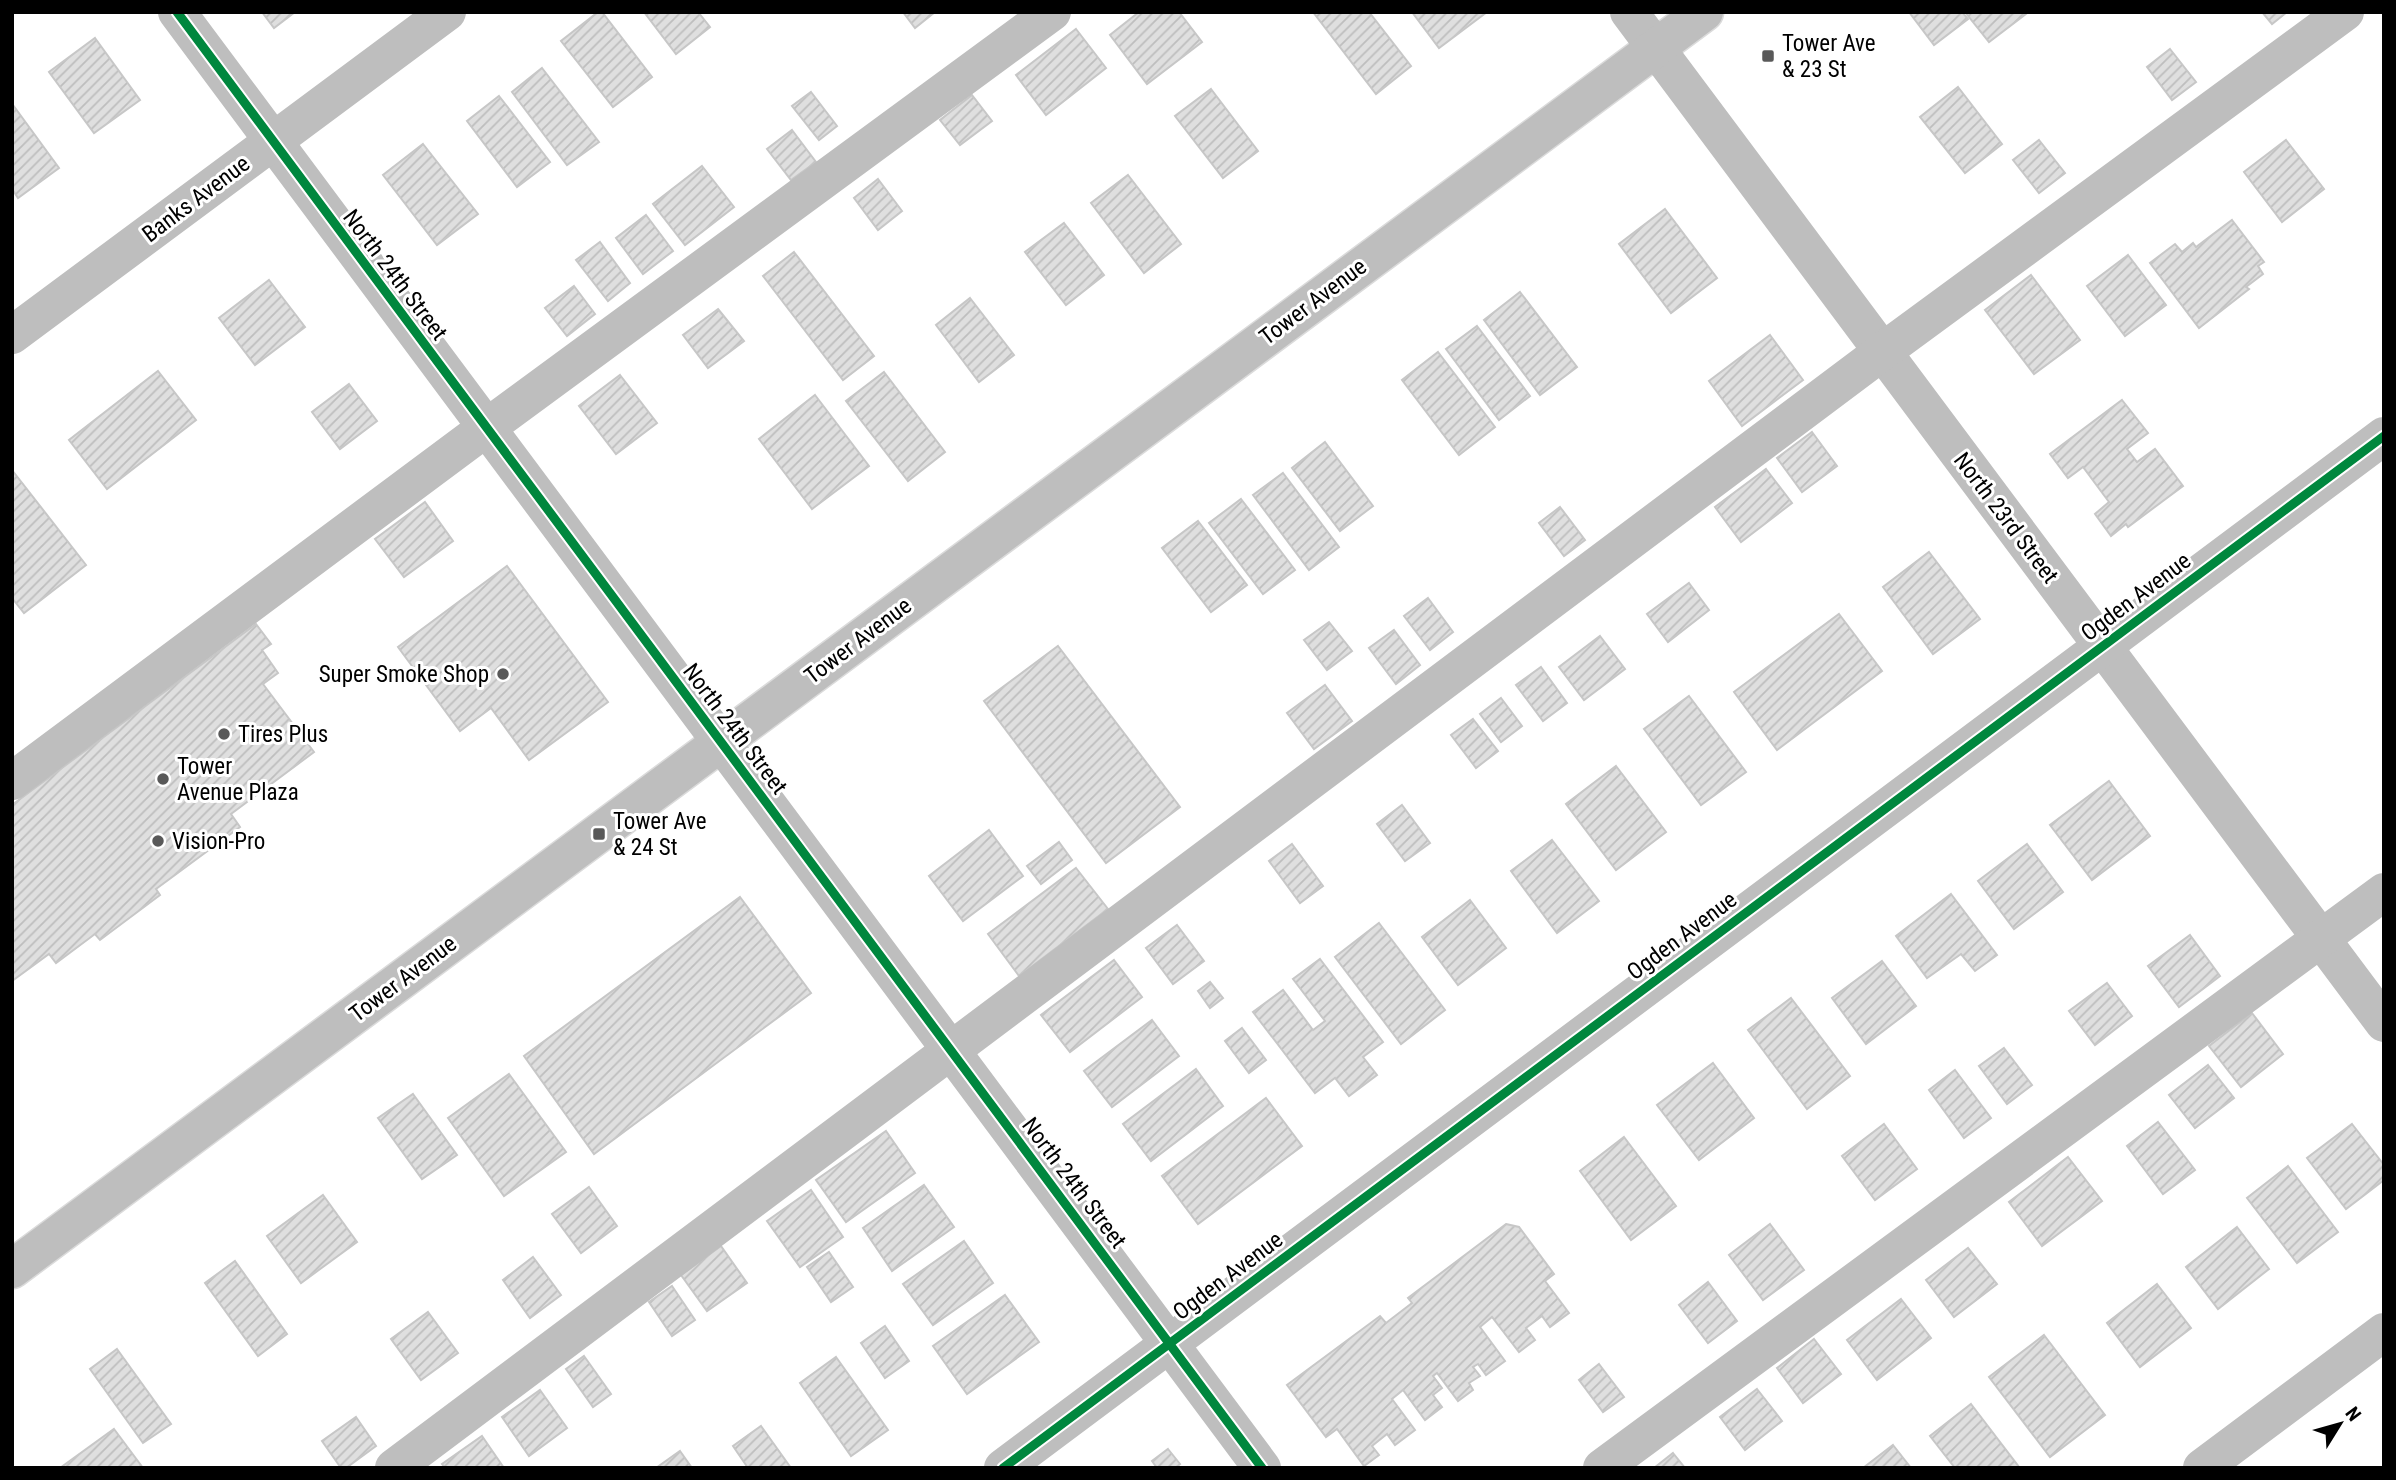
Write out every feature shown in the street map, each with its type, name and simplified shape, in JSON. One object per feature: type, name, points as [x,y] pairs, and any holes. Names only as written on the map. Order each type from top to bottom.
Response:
[{"type":"street","name":"North 24th Street","points":[[177,12],[1262,1468]]},
{"type":"street","name":"Banks Avenue","points":[[12,335],[447,12]]},
{"type":"street","points":[[12,781],[1052,12]]},
{"type":"street","name":"North 23rd Street","points":[[1629,12],[2384,1023]]},
{"type":"street","name":"Tower Avenue","points":[[12,1269],[1704,12]]},
{"type":"street","points":[[394,1468],[1882,352],[2345,12]]},
{"type":"street","name":"Ogden Avenue","points":[[1003,1468],[2384,436]]},
{"type":"street","points":[[1602,1468],[2384,892]]},
{"type":"street","points":[[2202,1468],[2384,1332]]},
{"type":"building","points":[[262,12],[295,12],[274,28]]},
{"type":"building","points":[[598,12],[602,12],[652,77],[613,107],[561,41]]},
{"type":"building","points":[[644,12],[698,12],[710,27],[676,54]]},
{"type":"building","points":[[903,12],[935,12],[915,28]]},
{"type":"building","points":[[1139,12],[1179,12],[1202,42],[1147,84],[1110,35]]},
{"type":"building","points":[[1313,12],[1369,12],[1411,66],[1376,94]]},
{"type":"building","points":[[1412,12],[1487,12],[1439,48]]},
{"type":"building","points":[[1909,12],[1962,12],[1968,19],[1934,45]]},
{"type":"building","points":[[1965,12],[2025,12],[2026,14],[1989,42]]},
{"type":"building","points":[[2262,12],[2287,12],[2272,24]]},
{"type":"building","points":[[1076,29],[1106,68],[1046,115],[1016,75]]},
{"type":"building","points":[[95,38],[140,100],[94,133],[49,72]]},
{"type":"building","points":[[2170,49],[2196,82],[2172,100],[2147,67]]},
{"type":"building","points":[[542,68],[599,142],[567,165],[512,92]]},
{"type":"building","points":[[1958,87],[2002,144],[1965,173],[1920,117]]},
{"type":"building","points":[[1211,89],[1258,151],[1223,178],[1175,116]]},
{"type":"building","points":[[811,92],[837,126],[819,140],[792,106]]},
{"type":"building","points":[[972,95],[992,121],[960,145],[940,120]]},
{"type":"building","points":[[499,96],[550,162],[517,187],[467,121]]},
{"type":"building","points":[[13,105],[59,168],[18,198],[12,189]]},
{"type":"building","points":[[792,130],[816,162],[791,180],[767,149]]},
{"type":"building","points":[[2039,140],[2065,173],[2039,193],[2013,160]]},
{"type":"building","points":[[2286,140],[2324,189],[2282,222],[2244,172]]},
{"type":"building","points":[[423,144],[478,214],[437,245],[383,175]]},
{"type":"building","points":[[702,166],[734,207],[685,245],[653,204]]},
{"type":"building","points":[[1128,175],[1181,244],[1144,273],[1091,203]]},
{"type":"building","points":[[878,179],[902,211],[878,230],[854,198]]},
{"type":"building","points":[[1665,209],[1717,278],[1671,313],[1619,244]]},
{"type":"building","points":[[646,215],[673,251],[643,274],[616,238]]},
{"type":"building","points":[[2232,220],[2264,262],[2258,266],[2263,274],[2246,287],[2249,289],[2199,328],[2150,263],[2175,244],[2182,252],[2193,243],[2196,247]]},
{"type":"building","points":[[1064,223],[1104,275],[1066,305],[1025,252]]},
{"type":"building","points":[[600,242],[630,283],[608,301],[576,260]]},
{"type":"building","points":[[794,252],[874,356],[843,380],[763,276]]},
{"type":"building","points":[[2128,255],[2166,305],[2125,336],[2087,286]]},
{"type":"building","points":[[2031,275],[2080,340],[2034,374],[1985,310]]},
{"type":"building","points":[[269,280],[305,327],[255,365],[219,318]]},
{"type":"building","points":[[574,286],[595,314],[567,336],[545,308]]},
{"type":"building","points":[[1520,292],[1577,367],[1540,395],[1484,320]]},
{"type":"building","points":[[970,298],[1014,355],[979,382],[936,325]]},
{"type":"building","points":[[718,309],[744,341],[708,368],[683,335]]},
{"type":"building","points":[[1477,326],[1530,396],[1499,420],[1446,349]]},
{"type":"building","points":[[1770,335],[1803,380],[1742,426],[1709,381]]},
{"type":"building","points":[[1438,352],[1495,427],[1459,455],[1402,380]]},
{"type":"building","points":[[158,371],[196,420],[107,489],[69,440]]},
{"type":"building","points":[[884,372],[945,452],[908,481],[846,401]]},
{"type":"building","points":[[620,375],[657,423],[616,454],[579,406]]},
{"type":"building","points":[[349,384],[377,421],[340,449],[312,412]]},
{"type":"building","points":[[815,395],[869,466],[812,509],[759,439]]},
{"type":"building","points":[[2122,400],[2148,433],[2127,449],[2137,462],[2155,449],[2183,486],[2128,527],[2126,524],[2111,536],[2095,514],[2109,502],[2083,467],[2068,478],[2050,454]]},
{"type":"building","points":[[1812,432],[1837,466],[1802,492],[1777,458]]},
{"type":"building","points":[[1325,442],[1373,506],[1340,531],[1292,468]]},
{"type":"building","points":[[1766,469],[1792,503],[1741,542],[1715,507]]},
{"type":"building","points":[[12,470],[86,565],[24,613],[12,598]]},
{"type":"building","points":[[1283,473],[1339,547],[1309,570],[1253,495]]},
{"type":"building","points":[[1241,499],[1295,570],[1263,594],[1209,523]]},
{"type":"building","points":[[425,502],[453,541],[404,577],[375,539]]},
{"type":"building","points":[[1560,507],[1585,540],[1564,556],[1539,523]]},
{"type":"building","points":[[1198,521],[1247,585],[1211,612],[1162,548]]},
{"type":"building","points":[[1929,552],[1980,619],[1933,654],[1883,587]]},
{"type":"building","name":"Super Smoke Shop","points":[[507,566],[608,702],[529,760],[491,708],[460,731],[398,647]]},
{"type":"building","points":[[1689,583],[1709,610],[1668,642],[1647,614]]},
{"type":"building","points":[[1428,598],[1453,632],[1430,650],[1404,616]]},
{"type":"building","points":[[1839,614],[1882,671],[1777,750],[1734,692]]},
{"type":"building","points":[[1329,622],[1352,651],[1327,670],[1304,640]]},
{"type":"building","name":"Tower Avenue Plaza","points":[[256,624],[271,644],[262,650],[278,673],[263,684],[314,752],[231,814],[240,827],[156,889],[160,895],[100,940],[95,934],[56,963],[49,954],[12,981],[12,805]]},
{"type":"building","points":[[1394,630],[1420,665],[1396,684],[1369,648]]},
{"type":"building","points":[[1600,636],[1625,669],[1584,700],[1559,667]]},
{"type":"building","points":[[1058,646],[1180,807],[1106,863],[984,701]]},
{"type":"building","points":[[1541,667],[1567,703],[1543,721],[1516,685]]},
{"type":"building","points":[[1325,685],[1352,721],[1314,749],[1287,713]]},
{"type":"building","points":[[1689,696],[1746,772],[1701,805],[1644,729]]},
{"type":"building","points":[[1501,698],[1522,726],[1501,742],[1480,714]]},
{"type":"building","points":[[1473,719],[1498,751],[1476,768],[1451,735]]},
{"type":"building","points":[[1616,766],[1666,832],[1616,870],[1566,804]]},
{"type":"building","points":[[2109,781],[2150,836],[2092,880],[2050,825]]},
{"type":"building","points":[[1402,805],[1430,843],[1405,861],[1377,824]]},
{"type":"building","points":[[989,830],[1023,876],[963,921],[929,876]]},
{"type":"building","points":[[1552,840],[1599,901],[1557,933],[1511,871]]},
{"type":"building","points":[[1059,842],[1072,860],[1041,884],[1027,866]]},
{"type":"building","points":[[1292,844],[1323,886],[1300,903],[1269,861]]},
{"type":"building","points":[[2027,844],[2063,892],[2014,929],[1978,881]]},
{"type":"building","points":[[1076,868],[1108,909],[1019,976],[988,934]]},
{"type":"building","points":[[1951,894],[1997,955],[1975,971],[1961,954],[1927,978],[1896,936]]},
{"type":"building","points":[[740,897],[811,993],[594,1154],[524,1056]]},
{"type":"building","points":[[1470,900],[1506,948],[1458,985],[1422,937]]},
{"type":"building","points":[[1379,923],[1445,1010],[1401,1044],[1335,957]]},
{"type":"building","points":[[1177,925],[1204,961],[1173,984],[1146,948]]},
{"type":"building","points":[[2190,935],[2220,976],[2179,1007],[2148,966]]},
{"type":"building","points":[[1320,959],[1383,1042],[1363,1057],[1377,1075],[1349,1096],[1335,1078],[1315,1093],[1253,1012],[1283,990],[1313,1030],[1325,1021],[1293,979]]},
{"type":"building","points":[[1114,960],[1142,997],[1070,1052],[1041,1015]]},
{"type":"building","points":[[1882,961],[1916,1006],[1866,1044],[1832,998]]},
{"type":"building","points":[[1210,982],[1223,998],[1210,1008],[1198,991]]},
{"type":"building","points":[[2107,983],[2132,1016],[2095,1045],[2069,1011]]},
{"type":"building","points":[[1791,998],[1850,1076],[1807,1109],[1748,1030]]},
{"type":"building","points":[[2252,1013],[2283,1054],[2241,1087],[2209,1046]]},
{"type":"building","points":[[1152,1020],[1179,1056],[1112,1107],[1084,1071]]},
{"type":"building","points":[[1242,1028],[1266,1060],[1249,1073],[1225,1041]]},
{"type":"building","points":[[2004,1048],[2032,1085],[2007,1104],[1979,1066]]},
{"type":"building","points":[[1713,1063],[1754,1118],[1699,1160],[1657,1105]]},
{"type":"building","points":[[2208,1065],[2234,1098],[2195,1128],[2169,1095]]},
{"type":"building","points":[[1196,1069],[1223,1106],[1151,1161],[1123,1124]]},
{"type":"building","points":[[1955,1070],[1991,1118],[1964,1138],[1929,1090]]},
{"type":"building","points":[[509,1074],[566,1152],[504,1196],[448,1118]]},
{"type":"building","points":[[413,1094],[457,1155],[422,1179],[378,1118]]},
{"type":"building","points":[[1266,1098],[1302,1146],[1198,1224],[1162,1176]]},
{"type":"building","points":[[2158,1122],[2195,1170],[2163,1194],[2127,1146]]},
{"type":"building","points":[[1884,1124],[1917,1169],[1875,1200],[1842,1156]]},
{"type":"building","points":[[2352,1124],[2384,1165],[2384,1180],[2346,1209],[2307,1158]]},
{"type":"building","points":[[886,1131],[915,1173],[846,1222],[816,1180]]},
{"type":"building","points":[[1624,1137],[1676,1206],[1631,1240],[1580,1171]]},
{"type":"building","points":[[2068,1157],[2102,1201],[2042,1246],[2009,1202]]},
{"type":"building","points":[[2288,1166],[2338,1232],[2297,1263],[2247,1198]]},
{"type":"building","points":[[924,1185],[954,1227],[892,1271],[863,1228]]},
{"type":"building","points":[[589,1187],[617,1226],[581,1253],[552,1214]]},
{"type":"building","points":[[811,1190],[843,1237],[800,1267],[767,1221]]},
{"type":"building","points":[[323,1195],[357,1242],[301,1283],[267,1236]]},
{"type":"building","points":[[1506,1224],[1519,1227],[1554,1274],[1545,1281],[1569,1313],[1550,1327],[1542,1316],[1526,1328],[1535,1340],[1519,1352],[1492,1317],[1480,1327],[1505,1361],[1486,1375],[1478,1364],[1473,1367],[1480,1376],[1469,1383],[1473,1390],[1458,1401],[1437,1373],[1433,1376],[1442,1388],[1433,1395],[1442,1407],[1425,1420],[1403,1390],[1392,1399],[1415,1430],[1395,1445],[1387,1434],[1372,1446],[1379,1455],[1364,1466],[1337,1429],[1326,1437],[1287,1385],[1380,1316],[1386,1323],[1412,1303],[1408,1298]]},
{"type":"building","points":[[1770,1224],[1804,1270],[1763,1300],[1729,1255]]},
{"type":"building","points":[[2237,1227],[2269,1269],[2218,1309],[2186,1267]]},
{"type":"building","points":[[964,1241],[993,1283],[933,1325],[903,1284]]},
{"type":"building","points":[[721,1246],[747,1283],[707,1311],[681,1275]]},
{"type":"building","points":[[1968,1248],[1997,1284],[1954,1317],[1926,1280]]},
{"type":"building","points":[[829,1252],[853,1287],[831,1302],[807,1267]]},
{"type":"building","points":[[533,1257],[561,1295],[530,1318],[503,1280]]},
{"type":"building","points":[[235,1261],[287,1334],[258,1356],[205,1283]]},
{"type":"building","points":[[1708,1282],[1737,1321],[1708,1343],[1679,1305]]},
{"type":"building","points":[[2157,1284],[2191,1328],[2140,1367],[2107,1323]]},
{"type":"building","points":[[672,1286],[695,1320],[672,1336],[649,1302]]},
{"type":"building","points":[[1005,1295],[1039,1342],[967,1394],[933,1346]]},
{"type":"building","points":[[1901,1299],[1931,1338],[1877,1380],[1847,1340]]},
{"type":"building","points":[[428,1312],[458,1353],[421,1380],[391,1339]]},
{"type":"building","points":[[885,1326],[909,1361],[885,1378],[861,1343]]},
{"type":"building","points":[[2044,1335],[2105,1415],[2050,1457],[1989,1377]]},
{"type":"building","points":[[1814,1339],[1841,1374],[1803,1403],[1777,1368]]},
{"type":"building","points":[[117,1349],[171,1424],[143,1443],[90,1369]]},
{"type":"building","points":[[584,1356],[611,1394],[593,1407],[566,1369]]},
{"type":"building","points":[[836,1357],[888,1430],[851,1456],[800,1383]]},
{"type":"building","points":[[1599,1364],[1624,1397],[1603,1412],[1579,1380]]},
{"type":"building","points":[[1757,1389],[1782,1421],[1745,1450],[1720,1417]]},
{"type":"building","points":[[540,1390],[567,1428],[529,1456],[502,1417]]},
{"type":"building","points":[[1971,1404],[2018,1468],[1955,1468],[1930,1436]]},
{"type":"building","points":[[356,1417],[376,1446],[346,1468],[341,1468],[322,1441]]},
{"type":"building","points":[[761,1426],[791,1468],[748,1468],[733,1446]]},
{"type":"building","points":[[114,1429],[143,1468],[60,1468]]},
{"type":"building","points":[[482,1436],[504,1468],[445,1468],[442,1464]]},
{"type":"building","points":[[1893,1445],[1911,1468],[1863,1468]]},
{"type":"building","points":[[1168,1449],[1180,1464],[1175,1468],[1157,1468],[1152,1461]]},
{"type":"building","points":[[680,1451],[692,1468],[656,1468]]},
{"type":"building","points":[[1673,1453],[1685,1468],[1654,1468]]},
{"type":"cycle path","points":[[177,12],[1262,1468]]},
{"type":"cycle path","points":[[1003,1468],[2384,436]]},
{"type":"place","name":"Tower Ave & 23 St","points":[[1768,56]]},
{"type":"place","name":"Super Smoke Shop","points":[[503,674]]},
{"type":"place","name":"Tires Plus","points":[[224,734]]},
{"type":"place","name":"Tower Avenue Plaza","points":[[163,779]]},
{"type":"place","name":"Tower Ave & 24 St","points":[[599,834]]},
{"type":"place","name":"Vision-Pro","points":[[158,841]]}]
